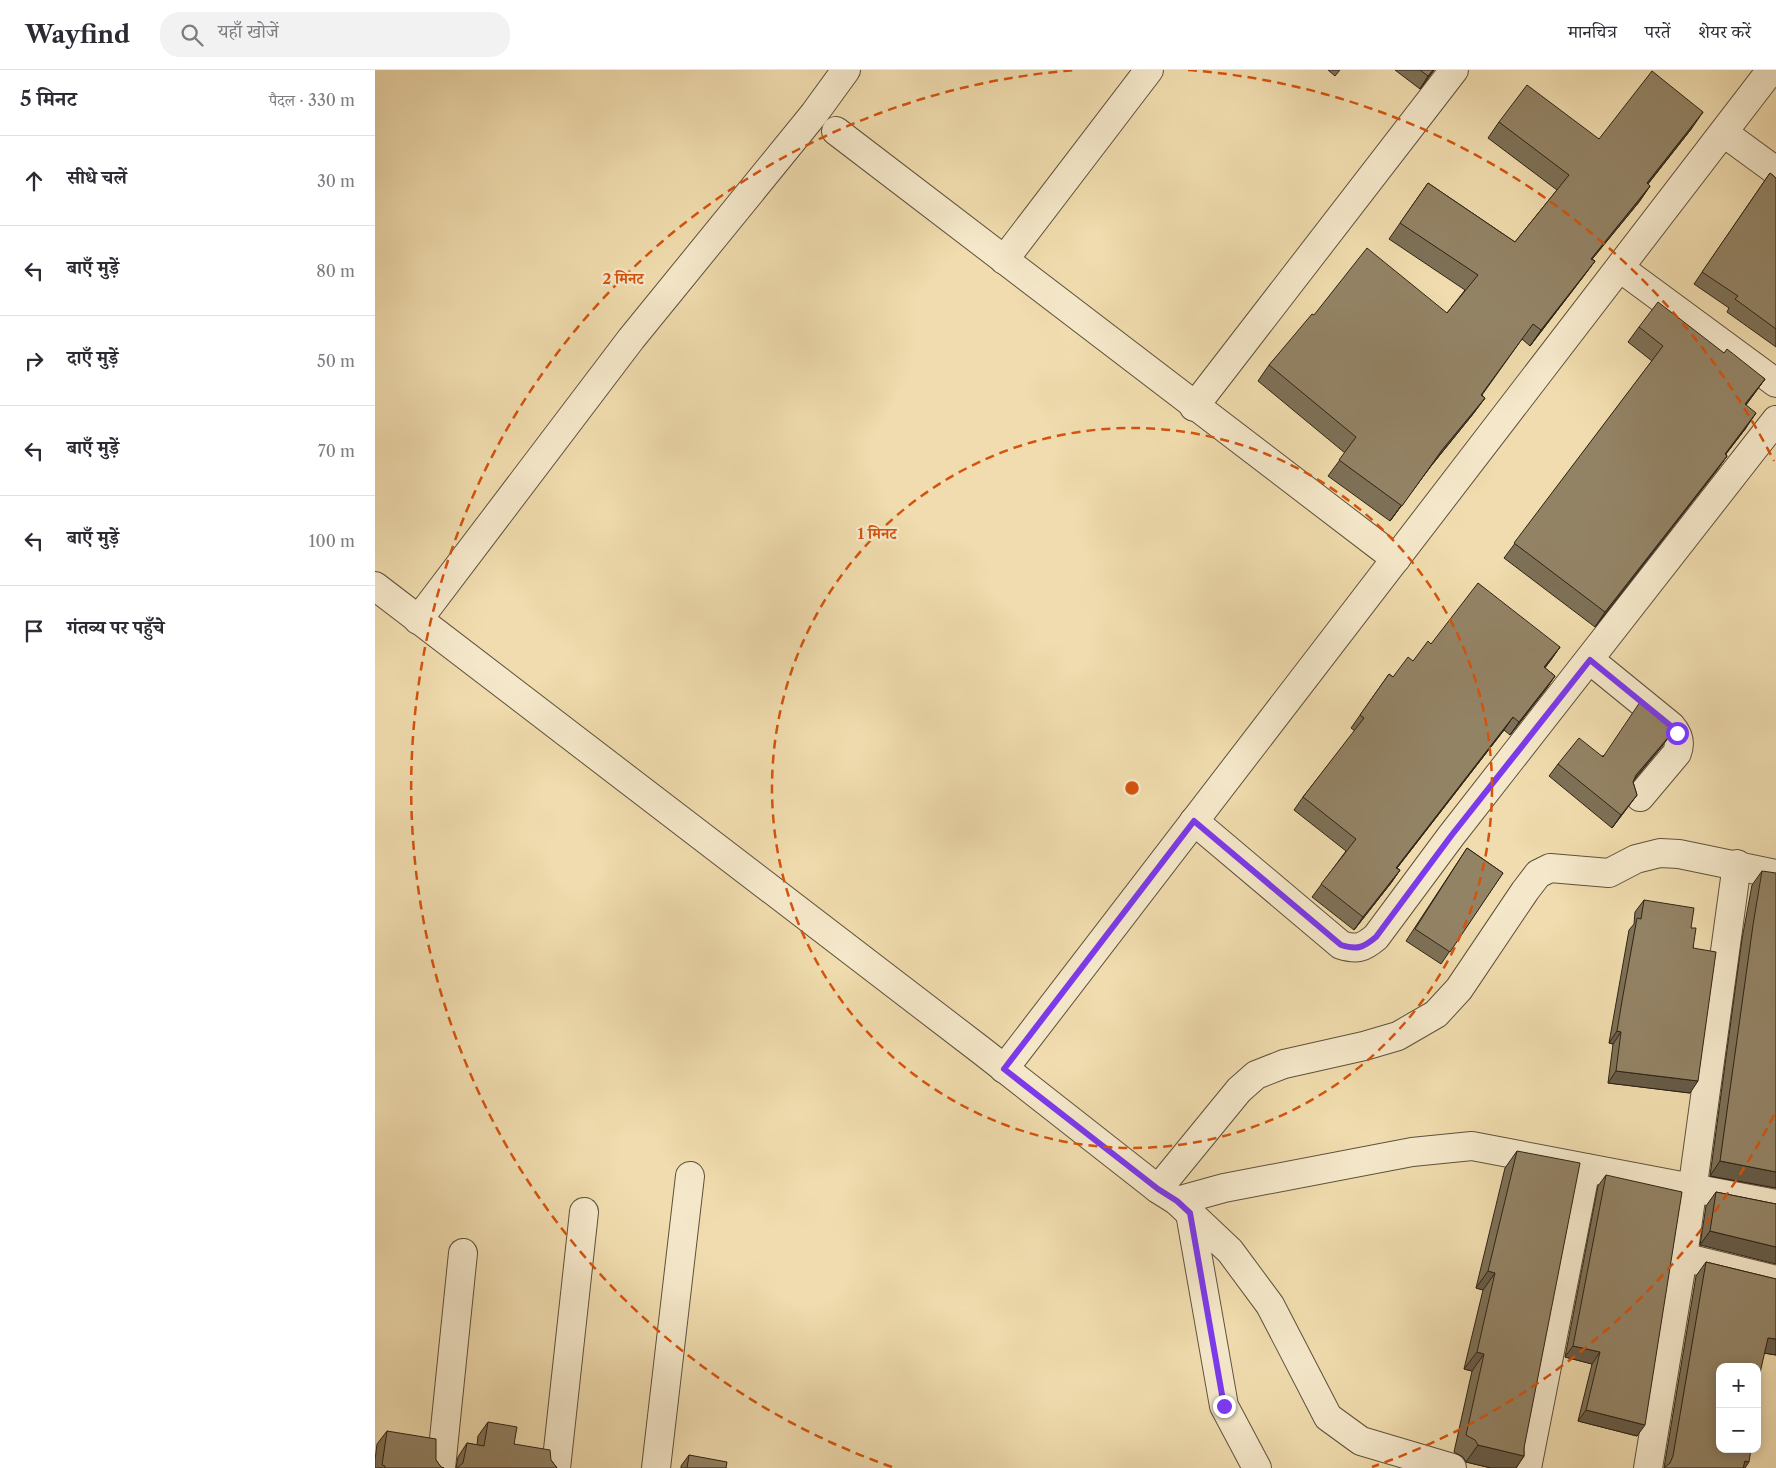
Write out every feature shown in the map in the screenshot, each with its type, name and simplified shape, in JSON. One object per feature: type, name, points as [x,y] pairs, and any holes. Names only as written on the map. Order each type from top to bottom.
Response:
[{"type":"street","points":[[418,620],[631,339],[814,114],[846,70]]},
{"type":"street","points":[[1004,260],[1149,70]]},
{"type":"street","points":[[1194,407],[1454,70]]},
{"type":"street","points":[[1004,1069],[1725,133],[1771,70]]},
{"type":"street","points":[[836,131],[1194,407],[1396,559]]},
{"type":"street","points":[[1725,133],[1776,172]]},
{"type":"street","points":[[1620,268],[1776,383]]},
{"type":"street","points":[[1194,821],[1341,945],[1353,949],[1364,947],[1376,937],[1451,836],[1776,420]]},
{"type":"street","points":[[375,586],[1175,1201],[1230,1251],[1270,1305],[1329,1417],[1361,1441],[1451,1468]]},
{"type":"street","points":[[1590,660],[1671,726],[1677,733],[1680,746],[1677,753],[1640,797]]},
{"type":"street","points":[[1257,1468],[1224,1406],[1175,1201],[1239,1090],[1256,1075],[1284,1064],[1363,1046],[1397,1036],[1436,1014],[1459,989],[1538,874],[1550,868],[1609,873],[1636,859],[1660,854],[1679,854],[1737,864],[1776,874]]},
{"type":"street","points":[[1648,1468],[1683,1257],[1737,864]]},
{"type":"street","points":[[1175,1201],[1224,1188],[1412,1152],[1472,1146],[1776,1204]]},
{"type":"street","points":[[1527,1468],[1586,1168]]},
{"type":"street","points":[[656,1468],[690,1176]]},
{"type":"street","points":[[556,1468],[584,1212]]},
{"type":"street","points":[[441,1468],[463,1253]]},
{"type":"street","points":[[1683,1257],[1776,1280]]},
{"type":"building","points":[[1420,70],[1433,70],[1428,76]]},
{"type":"building","points":[[1652,71],[1703,112],[1647,183],[1650,186],[1591,259],[1595,261],[1541,330],[1533,324],[1481,395],[1485,398],[1442,450],[1402,506],[1339,460],[1356,437],[1269,365],[1312,314],[1314,315],[1367,248],[1447,313],[1478,275],[1400,223],[1428,183],[1515,242],[1569,175],[1499,122],[1527,85],[1599,139]]},
{"type":"building","points":[[1770,173],[1776,178],[1776,329],[1735,299],[1738,296],[1702,272]]},
{"type":"building","points":[[1658,302],[1724,353],[1727,349],[1765,379],[1745,404],[1756,413],[1725,454],[1727,456],[1605,612],[1514,543],[1663,346],[1639,327]]},
{"type":"building","points":[[1478,583],[1560,647],[1544,667],[1555,676],[1519,722],[1513,717],[1396,868],[1400,870],[1363,917],[1321,884],[1356,839],[1303,797],[1364,718],[1360,715],[1389,674],[1393,677],[1408,657],[1413,661],[1428,641],[1431,644]]},
{"type":"building","points":[[1640,702],[1671,729],[1672,733],[1636,775],[1633,782],[1637,795],[1621,815],[1558,764],[1579,738],[1603,757]]},
{"type":"building","points":[[1467,848],[1503,873],[1450,952],[1415,929]]},
{"type":"building","points":[[1762,871],[1776,873],[1776,1172],[1720,1161]]},
{"type":"building","points":[[1644,900],[1694,908],[1691,928],[1696,928],[1693,948],[1716,952],[1698,1081],[1616,1071],[1621,1032],[1617,1031],[1637,918],[1641,919]]},
{"type":"building","points":[[1517,1151],[1580,1163],[1524,1448],[1524,1456],[1478,1445],[1475,1440],[1466,1435],[1484,1354],[1477,1352],[1495,1273],[1488,1271]]},
{"type":"building","points":[[1606,1175],[1682,1192],[1645,1425],[1586,1410],[1600,1352],[1573,1346]]},
{"type":"building","points":[[1716,1192],[1776,1204],[1776,1247],[1710,1231]]},
{"type":"building","points":[[1706,1262],[1776,1279],[1776,1339],[1768,1338],[1761,1369],[1761,1363],[1716,1363],[1716,1453],[1750,1453],[1749,1462],[1745,1461],[1743,1468],[1664,1468],[1670,1463],[1673,1456]]},
{"type":"building","points":[[488,1422],[517,1427],[514,1444],[550,1450],[551,1460],[557,1468],[457,1468],[463,1463],[467,1443],[484,1446]]},
{"type":"building","points":[[387,1431],[436,1439],[436,1460],[444,1468],[385,1468],[382,1465]]},
{"type":"building","points":[[689,1455],[727,1462],[726,1468],[687,1468]]},
{"type":"route","points":[[1224,1406],[1190,1213],[1177,1201],[1158,1189],[1004,1069],[1194,821],[1341,945],[1353,949],[1364,947],[1376,937],[1451,836],[1590,660],[1671,726],[1677,733]]}]
